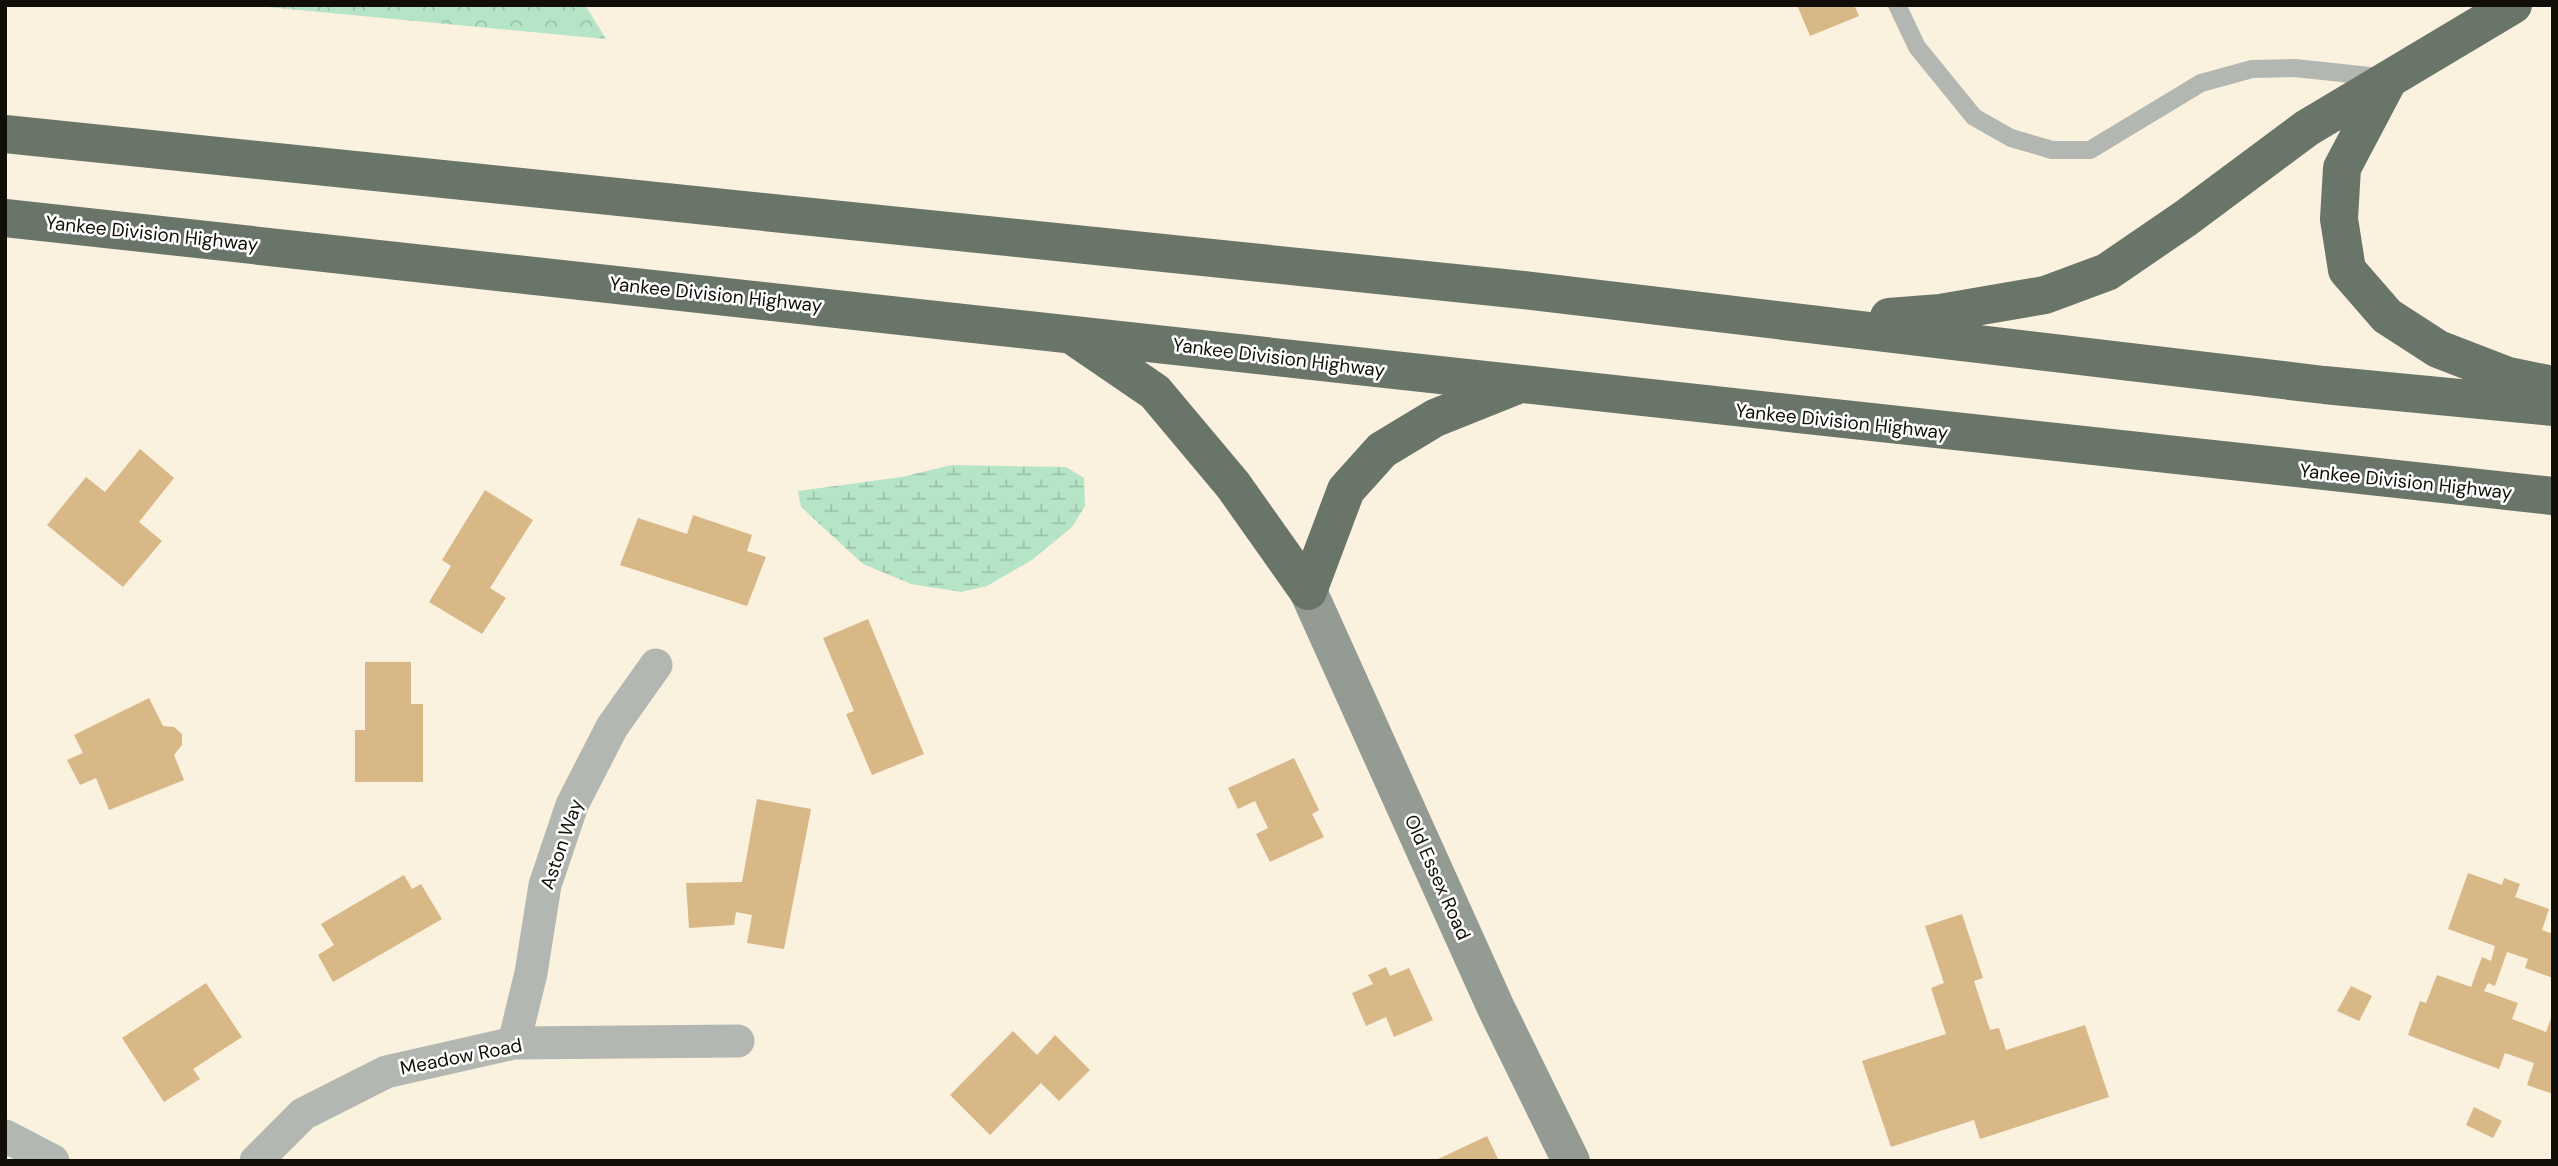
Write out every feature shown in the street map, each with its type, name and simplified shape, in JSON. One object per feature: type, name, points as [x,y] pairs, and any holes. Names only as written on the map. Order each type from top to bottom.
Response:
[{"type":"highway","points":[[1807,324],[1940,313],[2019,300],[2045,295],[2107,272],[2186,218],[2307,128],[2514,5]]},
{"type":"highway","points":[[2390,78],[2342,167],[2339,219],[2347,270],[2387,316],[2438,349],[2508,376],[2553,385]]},
{"type":"highway","points":[[5,134],[1509,289],[2324,385],[2553,407]]},
{"type":"highway","name":"Yankee Division Highway","points":[[5,218],[2553,496]]},
{"type":"highway","points":[[1068,333],[1154,392],[1233,485],[1308,591]]},
{"type":"highway","points":[[1308,591],[1346,490],[1382,450],[1435,418],[1518,384]]},
{"type":"main road","name":"Old Essex Road","points":[[1308,591],[1496,1008],[1571,1161]]},
{"type":"street","name":"Aston Way","points":[[514,1043],[531,974],[545,885],[572,805],[612,727],[656,665]]},
{"type":"street","name":"Meadow Road","points":[[256,1161],[303,1114],[386,1072],[514,1043],[738,1041]]},
{"type":"street","points":[[6,1130],[53,1161]]},
{"type":"lane","points":[[1897,5],[1917,47],[1974,117],[2011,138],[2052,150],[2090,150],[2200,83],[2252,69],[2295,68],[2390,78]]},
{"type":"green space","points":[[246,5],[585,5],[606,39]]},
{"type":"green space","points":[[951,465],[1066,467],[1084,478],[1085,506],[1072,527],[1032,560],[987,586],[961,592],[911,584],[863,564],[801,507],[798,491],[902,477]]},
{"type":"building","points":[[1797,5],[1854,5],[1859,16],[1810,36]]},
{"type":"building","points":[[140,449],[174,478],[139,522],[162,541],[123,587],[47,525],[86,477],[105,492]]},
{"type":"building","points":[[485,490],[533,520],[490,588],[506,598],[482,634],[429,602],[451,566],[442,560]]},
{"type":"building","points":[[693,515],[752,535],[747,551],[766,557],[747,606],[620,565],[638,518],[687,534]]},
{"type":"building","points":[[868,619],[924,754],[872,775],[846,714],[854,711],[823,638]]},
{"type":"building","points":[[365,662],[411,662],[411,704],[423,704],[423,782],[355,782],[355,730],[365,730]]},
{"type":"building","points":[[149,698],[163,726],[174,727],[182,734],[182,745],[174,755],[184,780],[109,810],[96,778],[80,785],[67,760],[83,753],[74,735]]},
{"type":"building","points":[[1294,758],[1319,810],[1312,814],[1324,837],[1270,862],[1256,834],[1268,828],[1255,801],[1238,809],[1228,788]]},
{"type":"building","points":[[757,799],[811,809],[784,949],[747,943],[752,915],[736,912],[734,925],[689,928],[686,883],[742,882]]},
{"type":"building","points":[[2468,873],[2502,885],[2504,878],[2520,884],[2515,897],[2549,909],[2542,930],[2553,934],[2553,978],[2525,968],[2528,959],[2507,952],[2495,986],[2488,983],[2484,991],[2518,1003],[2512,1019],[2546,1032],[2553,1013],[2553,1094],[2527,1085],[2534,1063],[2505,1053],[2499,1069],[2408,1035],[2420,1001],[2426,1003],[2437,975],[2471,987],[2482,957],[2491,961],[2495,946],[2448,929]]},
{"type":"building","points":[[404,875],[412,889],[421,884],[442,919],[333,982],[318,955],[334,945],[321,924]]},
{"type":"building","points":[[1962,914],[1983,978],[1974,981],[1990,1030],[1999,1028],[2006,1050],[2085,1025],[2109,1097],[1980,1139],[1974,1120],[1891,1147],[1862,1061],[1946,1034],[1931,988],[1944,983],[1925,926]]},
{"type":"building","points":[[1386,967],[1390,976],[1409,968],[1433,1020],[1394,1037],[1386,1017],[1366,1026],[1352,993],[1373,984],[1368,975]]},
{"type":"building","points":[[206,983],[242,1037],[193,1069],[200,1079],[164,1102],[122,1038]]},
{"type":"building","points":[[2351,986],[2372,996],[2359,1021],[2337,1011]]},
{"type":"building","points":[[1013,1031],[1037,1055],[1055,1035],[1090,1070],[1059,1101],[1041,1083],[990,1135],[950,1095]]},
{"type":"building","points":[[2474,1107],[2502,1121],[2493,1138],[2466,1125]]},
{"type":"building","points":[[1487,1136],[1499,1161],[1434,1161]]}]
